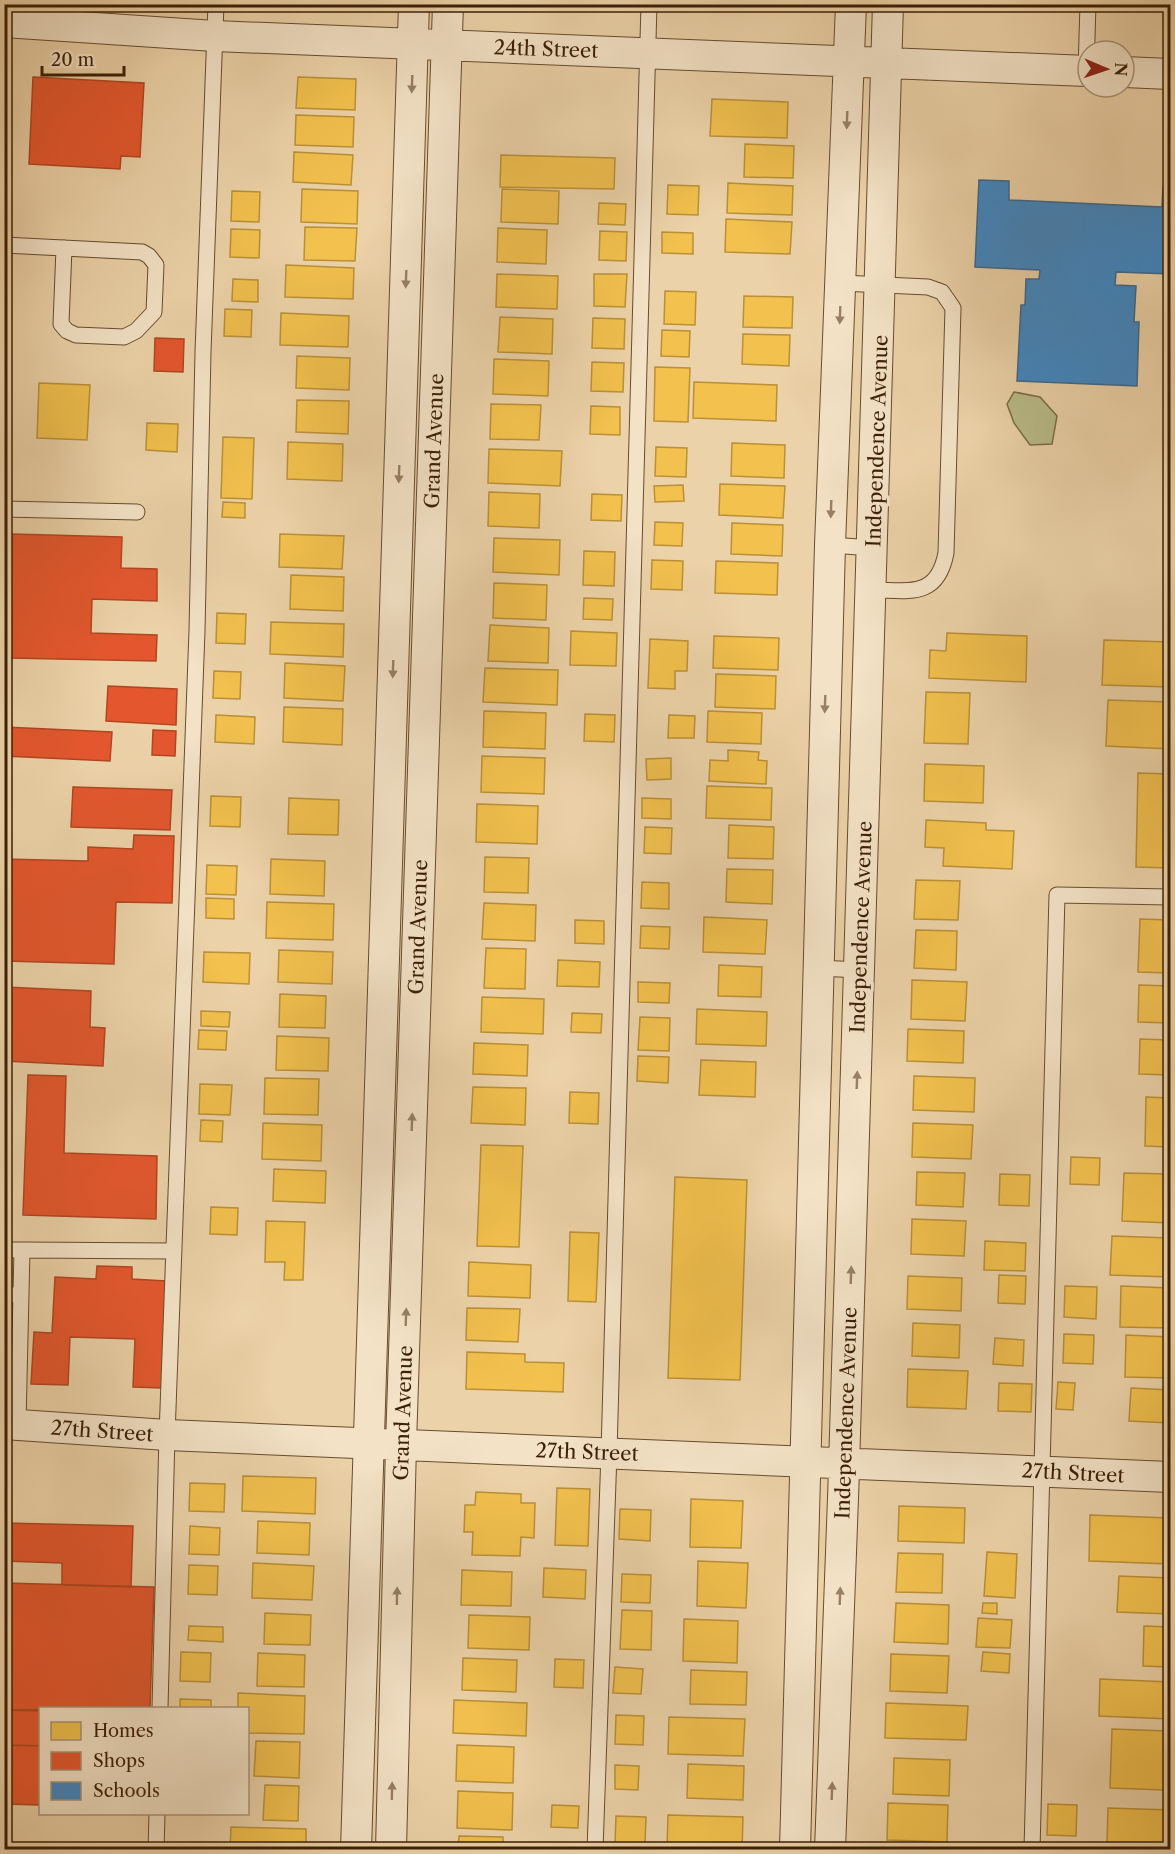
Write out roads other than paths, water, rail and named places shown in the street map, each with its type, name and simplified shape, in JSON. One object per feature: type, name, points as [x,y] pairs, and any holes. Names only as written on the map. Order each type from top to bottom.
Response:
[{"type":"street","points":[[414,4],[415,525]]},
{"type":"street","name":"Grand Avenue","points":[[391,1850],[401,1445],[401,963],[415,525],[448,4]]},
{"type":"street","name":"Independence Avenue","points":[[795,1850],[830,545],[851,4]]},
{"type":"street","name":"Independence Avenue","points":[[830,1850],[845,1463],[882,284],[888,4]]},
{"type":"street","name":"24th Street","points":[[4,22],[215,36],[1076,71]]},
{"type":"street","points":[[1136,73],[1170,74]]},
{"type":"street","points":[[356,1849],[369,1443],[401,963]]},
{"type":"street","name":"27th Street","points":[[11,1424],[167,1436],[1170,1478]]},
{"type":"lane","points":[[160,1707],[167,1436],[197,631],[203,352],[216,4]]},
{"type":"lane","points":[[594,1850],[609,1453],[649,4]]},
{"type":"lane","points":[[1087,39],[1088,4]]},
{"type":"lane","points":[[4,245],[64,248],[142,252],[149,256],[156,265],[154,312],[136,331],[124,337],[76,335],[67,331],[61,324],[64,248]]},
{"type":"lane","points":[[841,282],[928,286],[942,292],[953,308],[944,565],[936,580],[921,590],[872,590]]},
{"type":"lane","points":[[4,508],[137,512]]},
{"type":"lane","points":[[830,545],[873,548]]},
{"type":"lane","points":[[1032,1850],[1057,895],[1170,897]]},
{"type":"lane","points":[[818,968],[860,970]]},
{"type":"lane","points":[[4,1250],[174,1251]]},
{"type":"lane","points":[[11,1424],[22,1250]]},
{"type":"lane","points":[[4,1295],[20,1295]]},
{"type":"lane","points":[[156,1850],[157,1815]]},
{"type":"lane","points":[[356,1849],[371,1850]]}]
